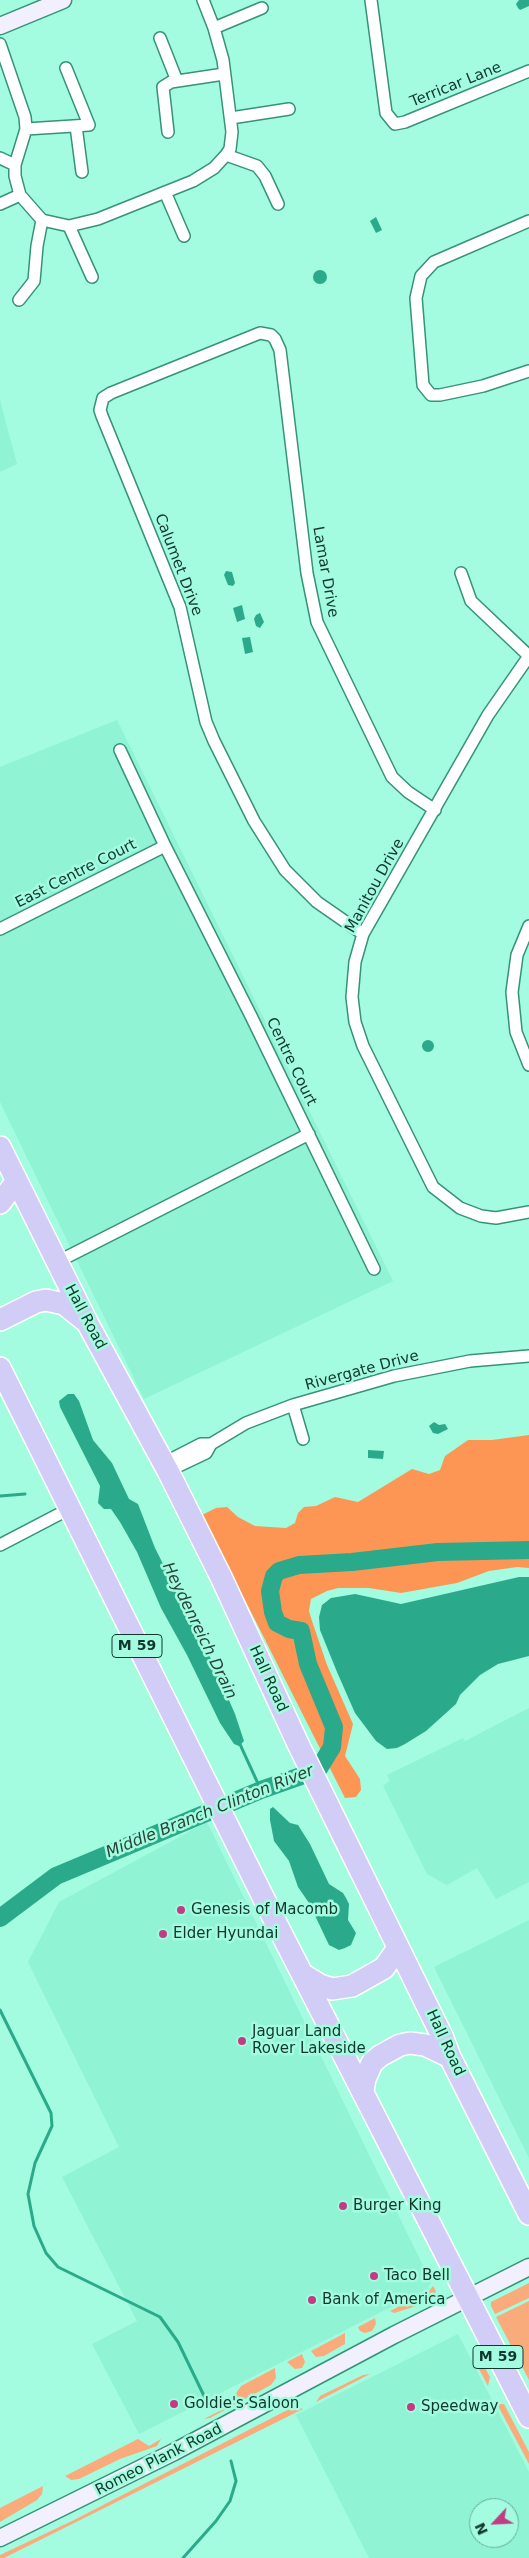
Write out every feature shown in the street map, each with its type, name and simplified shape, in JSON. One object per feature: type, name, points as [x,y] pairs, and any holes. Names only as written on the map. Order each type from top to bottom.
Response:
[{"type":"highway","name":"Hall Road","points":[[0,1147],[88,1324],[166,1467],[222,1578],[299,1746],[442,2036],[450,2057],[529,2214]]},
{"type":"highway","points":[[0,1203],[16,1182]]},
{"type":"highway","points":[[0,1320],[36,1302],[46,1300],[64,1304],[88,1324]]},
{"type":"highway","name":"M 59","points":[[0,1368],[69,1510],[302,1974],[529,2417]]},
{"type":"highway","points":[[302,1974],[320,1985],[332,1989],[352,1986],[384,1968],[398,1948]]},
{"type":"highway","points":[[363,2090],[365,2079],[372,2063],[400,2045],[410,2043],[425,2046],[450,2057]]},
{"type":"main road","points":[[0,26],[62,0]]},
{"type":"main road","name":"Romeo Plank Road","points":[[0,2538],[174,2452],[529,2267]]},
{"type":"street","points":[[0,44],[23,105],[26,129],[14,164],[20,195],[42,220],[69,226],[98,219],[204,175],[226,155],[231,141],[230,118],[221,47],[203,0]]},
{"type":"street","name":"Terricar Lane","points":[[371,0],[386,113],[395,124],[405,122],[529,71]]},
{"type":"street","points":[[214,28],[262,8]]},
{"type":"street","points":[[160,38],[177,81]]},
{"type":"street","points":[[26,129],[89,125],[66,68]]},
{"type":"street","points":[[168,132],[163,87],[177,81],[224,74]]},
{"type":"street","points":[[230,118],[289,110]]},
{"type":"street","points":[[76,126],[82,172]]},
{"type":"street","points":[[226,155],[257,166],[265,176],[278,204]]},
{"type":"street","points":[[0,158],[14,164]]},
{"type":"street","points":[[165,192],[184,236]]},
{"type":"street","points":[[0,204],[20,195]]},
{"type":"street","points":[[19,300],[34,281],[36,246],[42,220]]},
{"type":"street","points":[[529,221],[434,262],[421,276],[416,298],[423,385],[431,395],[440,395],[483,386],[529,371]]},
{"type":"street","points":[[69,226],[92,277]]},
{"type":"street","name":"Calumet Drive","points":[[271,335],[260,332],[111,392],[103,398],[100,410],[176,596],[210,732],[254,821],[272,851],[296,882],[327,910],[363,934]]},
{"type":"street","name":"Lamar Drive","points":[[271,335],[280,350],[307,573],[317,622],[392,777],[408,792],[435,810]]},
{"type":"street","points":[[461,573],[471,601],[529,656]]},
{"type":"street","name":"Manitou Drive","points":[[529,656],[492,709],[363,934],[353,980],[353,1005],[357,1032],[426,1175],[445,1198],[473,1213],[496,1218],[529,1212]]},
{"type":"street","name":"Centre Court","points":[[120,750],[165,846],[309,1134],[374,1269]]},
{"type":"street","name":"East Centre Court","points":[[0,929],[165,846]]},
{"type":"street","points":[[529,926],[519,949],[512,992],[516,1032],[529,1066]]},
{"type":"street","points":[[57,1262],[309,1134]]},
{"type":"street","name":"Rivergate Drive","points":[[166,1467],[206,1453],[211,1444],[246,1423],[294,1404],[446,1364],[529,1356]]},
{"type":"street","points":[[294,1404],[303,1439]]},
{"type":"street","points":[[0,1545],[69,1510]]},
{"type":"shaded area","points":[[519,0],[529,0],[529,6],[520,10],[516,4]]},
{"type":"shaded area","points":[[376,217],[382,230],[376,233],[370,221]]},
{"type":"shaded area","points":[[320,270],[325,272],[327,277],[325,282],[320,284],[315,282],[313,277],[315,272]]},
{"type":"shaded area","points":[[0,400],[17,464],[0,472]]},
{"type":"shaded area","points":[[226,571],[232,572],[235,583],[233,586],[228,585],[224,575]]},
{"type":"shaded area","points":[[242,605],[245,619],[237,622],[233,608]]},
{"type":"shaded area","points":[[260,613],[264,622],[260,628],[256,626],[254,619]]},
{"type":"shaded area","points":[[250,637],[253,652],[245,654],[242,638]]},
{"type":"shaded area","points":[[117,720],[393,1281],[144,1399],[0,1102],[0,767]]},
{"type":"shaded area","points":[[428,1040],[434,1046],[428,1052],[422,1046]]},
{"type":"shaded area","points":[[68,1394],[74,1394],[79,1401],[93,1440],[112,1463],[129,1499],[138,1504],[155,1548],[211,1659],[235,1714],[244,1741],[239,1746],[234,1744],[220,1723],[187,1655],[161,1608],[137,1552],[120,1522],[111,1509],[104,1509],[98,1503],[100,1486],[60,1407],[59,1401]]},
{"type":"shaded area","points":[[434,1422],[439,1425],[445,1424],[448,1429],[438,1434],[433,1433],[429,1426]]},
{"type":"shaded area","points":[[529,1435],[529,1568],[517,1567],[489,1571],[457,1583],[401,1593],[369,1588],[338,1588],[311,1599],[309,1611],[312,1621],[327,1665],[353,1724],[345,1756],[360,1779],[361,1790],[356,1797],[345,1798],[202,1515],[216,1508],[227,1507],[238,1517],[255,1526],[286,1528],[295,1523],[298,1513],[304,1507],[316,1506],[335,1497],[358,1502],[412,1469],[429,1474],[440,1470],[445,1456],[468,1440],[492,1440]]},
{"type":"shaded area","points":[[368,1450],[384,1451],[383,1459],[368,1458]]},
{"type":"shaded area","points":[[519,1577],[529,1577],[529,1656],[498,1664],[480,1675],[460,1695],[456,1704],[426,1731],[405,1744],[397,1748],[387,1749],[376,1741],[355,1713],[320,1630],[319,1617],[322,1605],[331,1598],[355,1594],[401,1604]]},
{"type":"shaded area","points":[[529,1708],[529,1882],[496,1899],[477,1868],[447,1885],[427,1874],[383,1786],[390,1781],[387,1775],[463,1738],[465,1741]]},
{"type":"shaded area","points":[[273,1807],[290,1823],[298,1825],[310,1844],[329,1884],[343,1893],[346,1898],[349,1904],[348,1920],[356,1933],[351,1945],[339,1950],[329,1945],[309,1903],[298,1887],[289,1861],[274,1841],[270,1820],[270,1809]]},
{"type":"shaded area","points":[[207,1822],[431,2282],[427,2289],[139,2434],[92,2344],[137,2321],[62,2177],[119,2147],[28,1962],[59,1902]]},
{"type":"shaded area","points":[[529,1920],[529,2158],[434,1967]]},
{"type":"shaded area","points":[[529,2283],[529,2298],[495,2314],[491,2302]]},
{"type":"shaded area","points":[[433,2286],[436,2291],[434,2296],[423,2304],[394,2313],[390,2311],[429,2291]]},
{"type":"shaded area","points":[[529,2301],[529,2380],[496,2317]]},
{"type":"shaded area","points":[[375,2318],[376,2324],[372,2331],[365,2333],[360,2331],[358,2327]]},
{"type":"shaded area","points":[[345,2333],[345,2344],[324,2356],[316,2357],[311,2351]]},
{"type":"shaded area","points":[[458,2334],[529,2472],[529,2558],[369,2558],[296,2415]]},
{"type":"shaded area","points":[[302,2354],[305,2362],[302,2368],[295,2369],[287,2362]]},
{"type":"shaded area","points":[[472,2356],[480,2359],[490,2377],[488,2386]]},
{"type":"shaded area","points":[[275,2368],[276,2378],[271,2385],[210,2418],[204,2419],[227,2407],[241,2386]]},
{"type":"shaded area","points":[[370,2374],[316,2402],[320,2396],[363,2375]]},
{"type":"shaded area","points":[[497,2404],[504,2404],[529,2452],[529,2464]]},
{"type":"shaded area","points":[[295,2406],[303,2409],[4,2558],[0,2558],[0,2555],[74,2520]]},
{"type":"shaded area","points":[[138,2439],[149,2446],[161,2439],[157,2446],[120,2459],[79,2479],[71,2480],[65,2476]]},
{"type":"shaded area","points":[[43,2486],[42,2494],[37,2500],[0,2522],[0,2508]]},
{"type":"waterway","name":"Heydenreich Drain","points":[[0,1496],[25,1494]]},
{"type":"waterway","name":"Middle Branch Clinton River","points":[[0,1918],[56,1876],[261,1790],[318,1770],[332,1747],[334,1727],[308,1664],[301,1631],[289,1629],[277,1623],[273,1612],[270,1591],[274,1576],[279,1571],[299,1565],[352,1562],[438,1552],[529,1550]]},
{"type":"waterway","name":"Heydenreich Drain","points":[[239,1742],[261,1790]]},
{"type":"waterway","points":[[0,2010],[51,2113],[52,2126],[35,2163],[28,2194],[34,2226],[46,2253],[58,2267],[160,2317],[178,2342],[207,2402]]},
{"type":"waterway","points":[[183,2558],[216,2521],[230,2501],[236,2481],[231,2461]]},
{"type":"place","name":"Genesis of Macomb","points":[[181,1910]]},
{"type":"place","name":"Elder Hyundai","points":[[163,1934]]},
{"type":"place","name":"Jaguar Land Rover Lakeside","points":[[242,2041]]},
{"type":"place","name":"Burger King","points":[[343,2206]]},
{"type":"place","name":"Taco Bell","points":[[374,2276]]},
{"type":"place","name":"Bank of America","points":[[312,2300]]},
{"type":"place","name":"Goldie's Saloon","points":[[174,2404]]},
{"type":"place","name":"Speedway","points":[[411,2407]]}]
